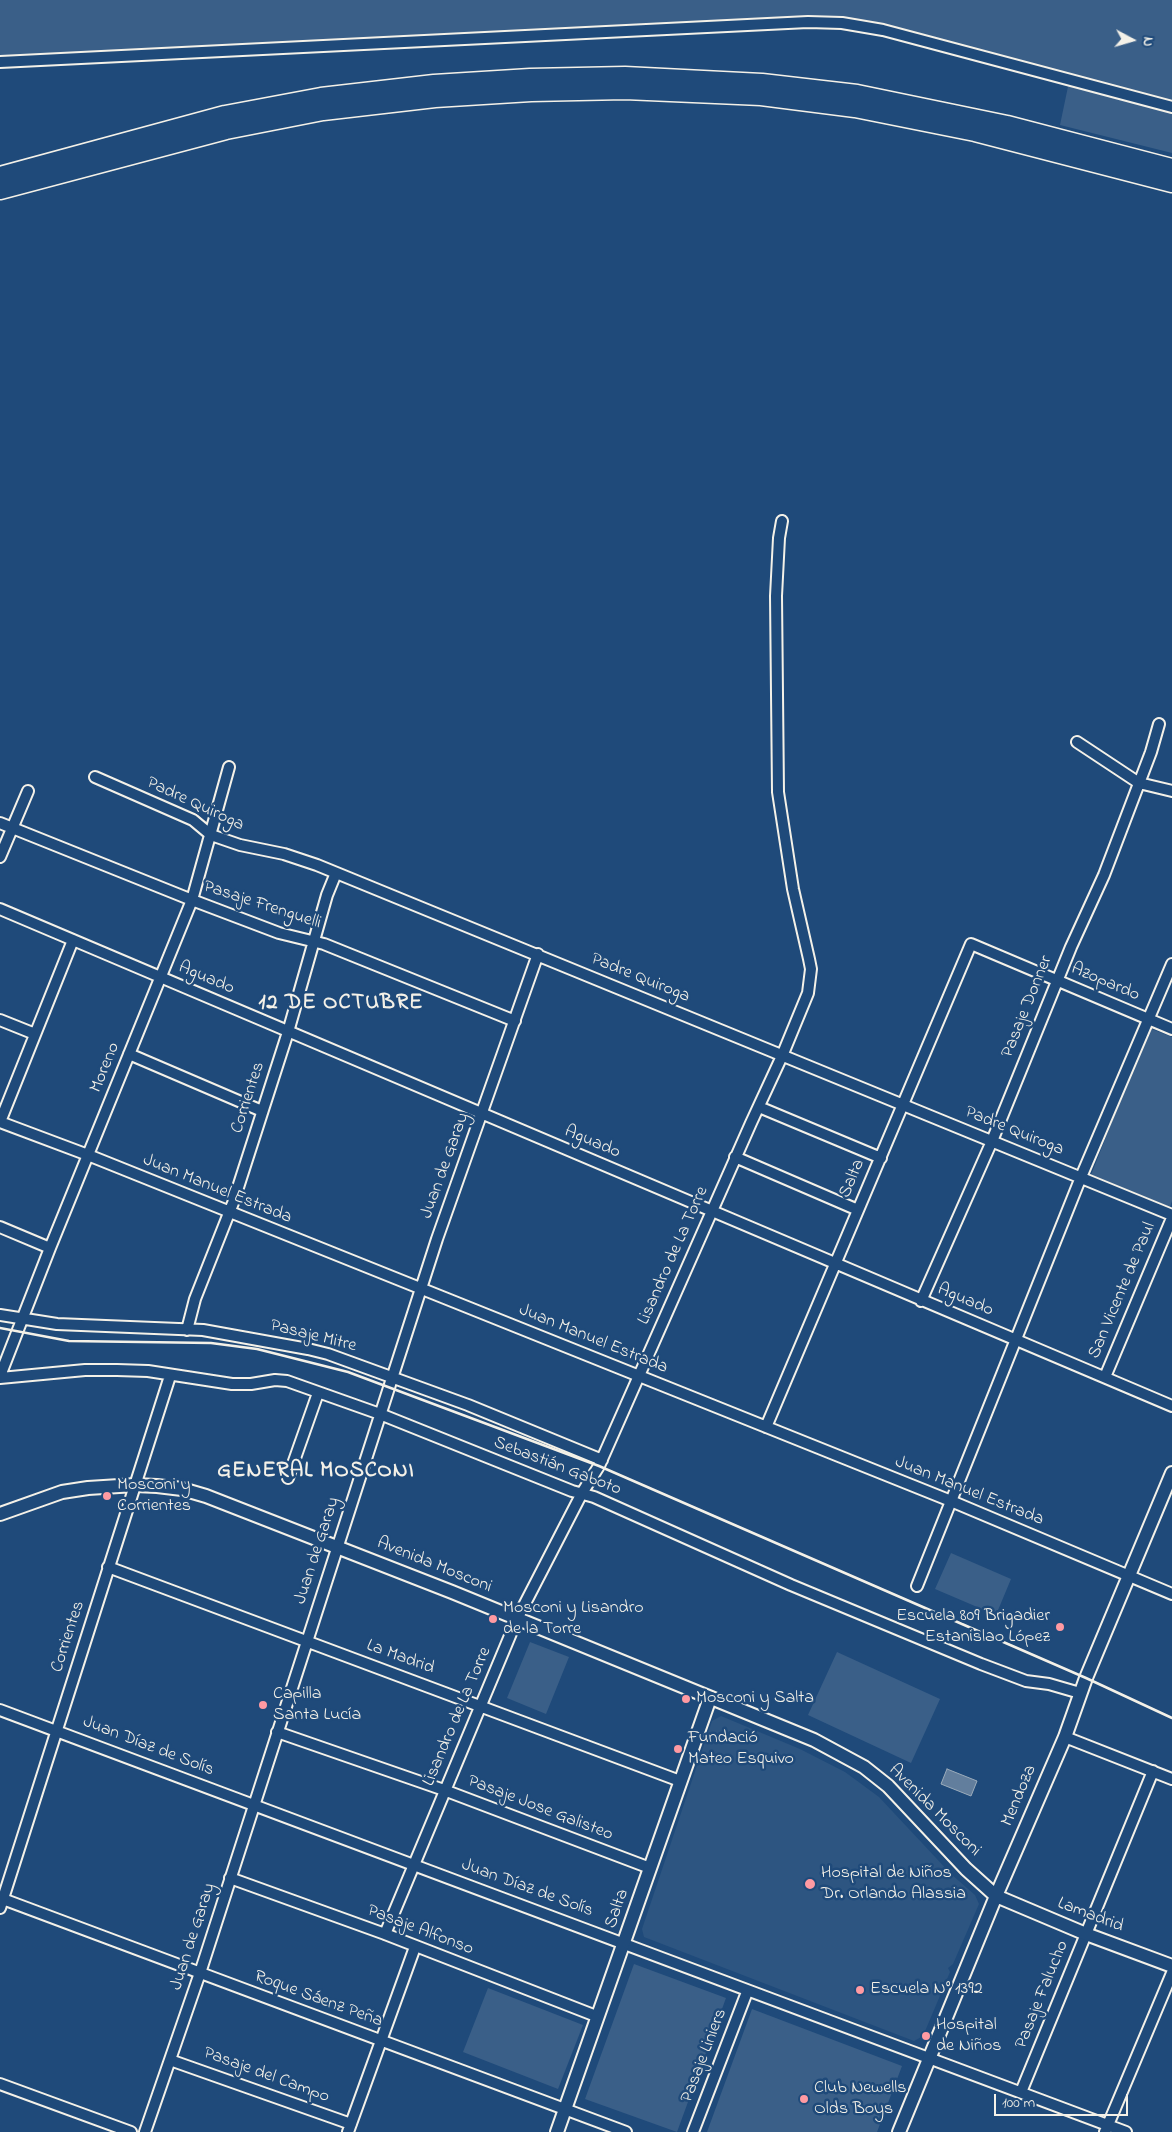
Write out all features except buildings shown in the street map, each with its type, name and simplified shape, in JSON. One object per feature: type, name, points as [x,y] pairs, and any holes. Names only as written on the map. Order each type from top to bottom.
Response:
[{"type":"highway","points":[[0,176],[225,115],[274,105],[378,90],[530,78],[616,77],[804,94],[867,95],[963,115],[1172,168]]},
{"type":"highway","points":[[0,190],[226,130],[275,119],[379,104],[531,92],[762,90]]},
{"type":"highway","points":[[804,94],[967,130],[1172,183]]},
{"type":"street","points":[[0,62],[808,22],[842,23],[883,30],[1172,107]]},
{"type":"street","name":"Lisandro de La Torre","points":[[385,1934],[517,1619],[582,1493],[602,1460],[808,994],[811,970],[793,889],[778,792],[776,596],[779,538],[782,521]]},
{"type":"street","name":"Pasaje Donner","points":[[921,1301],[992,1141],[1056,980],[1104,875],[1159,724]]},
{"type":"street","points":[[1076,742],[1139,783],[1172,790]]},
{"type":"street","name":"Moreno","points":[[0,1377],[21,1319],[192,900],[229,767]]},
{"type":"street","name":"Padre Quiroga","points":[[95,778],[193,820],[211,835],[240,845],[284,854],[336,873],[904,1104],[1172,1216]]},
{"type":"street","points":[[0,857],[28,791]]},
{"type":"street","name":"Pasaje Frenguelli","points":[[0,823],[279,933],[324,944],[515,1021]]},
{"type":"street","name":"Corrientes","points":[[187,1330],[194,1299],[233,1202],[288,1032],[327,895],[336,873]]},
{"type":"street","name":"Aguado","points":[[0,909],[1172,1406]]},
{"type":"street","points":[[0,1122],[72,940]]},
{"type":"street","name":"Azopardo","points":[[971,944],[1172,1029]]},
{"type":"street","name":"Salta","points":[[766,1427],[971,944]]},
{"type":"street","name":"Juan de Garay","points":[[145,2132],[200,1973],[437,1240],[538,954]]},
{"type":"street","points":[[917,1586],[1081,1177],[1172,964]]},
{"type":"street","points":[[0,1020],[35,1034]]},
{"type":"street","points":[[129,1054],[262,1111]]},
{"type":"street","points":[[759,1107],[881,1158]]},
{"type":"street","name":"Juan Manuel Estrada","points":[[0,1122],[88,1155],[422,1288],[951,1501],[1172,1594]]},
{"type":"street","points":[[735,1157],[858,1210]]},
{"type":"street","name":"San Vicente de Paul","points":[[1105,1377],[1172,1216]]},
{"type":"street","points":[[0,1228],[50,1248]]},
{"type":"street","name":"Pasaje Mitre","points":[[0,1315],[57,1324],[203,1330],[308,1349],[328,1354],[468,1405],[602,1460]]},
{"type":"street","name":"Sebastián Gaboto","points":[[0,1377],[85,1370],[148,1371],[170,1376],[232,1384],[251,1384],[275,1380],[287,1381],[380,1414],[572,1492],[582,1493],[831,1602],[981,1664],[1026,1681],[1049,1684],[1080,1693]]},
{"type":"street","name":"Corrientes","points":[[1,1902],[170,1376]]},
{"type":"street","points":[[288,1478],[318,1392]]},
{"type":"street","name":"Mendoza","points":[[899,2132],[996,1896],[1065,1737],[1080,1693],[1172,1473]]},
{"type":"street","name":"Avenida Mosconi","points":[[0,1514],[62,1492],[88,1488],[135,1485],[182,1489],[206,1496],[517,1619],[814,1740],[864,1767],[888,1786],[966,1869],[996,1896]]},
{"type":"street","name":"La Madrid","points":[[108,1567],[680,1781]]},
{"type":"street","name":"Salta","points":[[557,2132],[596,2016],[624,1943],[710,1698]]},
{"type":"street","name":"Juan Díaz de Solís","points":[[0,1710],[624,1943],[747,1992],[1021,2092],[1107,2129],[1126,2132]]},
{"type":"street","name":"Pasaje Jose Galisteo","points":[[277,1732],[444,1790],[650,1868]]},
{"type":"street","points":[[1065,1737],[1172,1779]]},
{"type":"street","name":"Pasaje Falucho","points":[[1021,2092],[1153,1771]]},
{"type":"street","name":"Pasaje Alfonso","points":[[230,1878],[385,1934],[596,2016]]},
{"type":"street","name":"Lamadrid","points":[[996,1896],[1086,1934],[1172,1966]]},
{"type":"street","name":"Roque Sáenz Peña","points":[[1,1902],[200,1973],[626,2132]]},
{"type":"street","points":[[349,2128],[415,1947]]},
{"type":"street","points":[[1107,2129],[1172,1973]]},
{"type":"street","name":"Pasaje Liniers","points":[[693,2132],[747,1992]]},
{"type":"street","name":"Pasaje del Campo","points":[[170,2060],[349,2128]]},
{"type":"street","points":[[0,2084],[131,2132]]},
{"type":"shaded area","points":[[0,0],[1172,0],[1172,153],[1060,125],[1070,77],[884,27],[812,20],[0,59]]},
{"type":"shaded area","points":[[1149,1028],[1172,1037],[1172,1201],[1170,1207],[1091,1175]]},
{"type":"shaded area","points":[[951,1553],[1011,1579],[996,1615],[935,1589]]},
{"type":"shaded area","points":[[530,1642],[569,1657],[546,1714],[507,1698]]},
{"type":"shaded area","points":[[837,1652],[940,1699],[911,1763],[808,1715]]},
{"type":"shaded area","name":"Hospital de Niños Dr. Orlando Alassia","points":[[721,1716],[800,1749],[845,1772],[879,1797],[951,1874],[975,1895],[979,1904],[953,1964],[948,1968],[950,1972],[923,2036],[914,2041],[644,1937],[642,1929],[712,1721]]},
{"type":"shaded area","points":[[947,1769],[977,1781],[971,1796],[941,1784]]},
{"type":"shaded area","points":[[634,1964],[726,1998],[677,2132],[585,2099]]},
{"type":"shaded area","points":[[488,1988],[583,2025],[558,2089],[463,2052]]},
{"type":"shaded area","name":"Club Newells Olds Boys","points":[[752,2009],[902,2066],[877,2132],[707,2132]]},
{"type":"railway","points":[[0,1328],[69,1341],[211,1343],[257,1349],[348,1372],[599,1466],[1086,1678],[1172,1718]]},
{"type":"place","name":"Mosconi y Corrientes","points":[[107,1496]]},
{"type":"place","name":"Mosconi y Lisandro de la Torre","points":[[493,1619]]},
{"type":"place","name":"Escuela 809 Brigadier Estanislao López","points":[[1060,1627]]},
{"type":"place","name":"Mosconi y Salta","points":[[686,1699]]},
{"type":"place","name":"Capilla Santa Lucía","points":[[263,1705]]},
{"type":"place","name":"Fundació Mateo Esquivo","points":[[678,1749]]},
{"type":"place","name":"Hospital de Niños Dr. Orlando Alassia","points":[[810,1884]]},
{"type":"place","name":"Escuela N° 1392","points":[[860,1990]]},
{"type":"place","name":"Hospital de Niños","points":[[926,2036]]},
{"type":"place","name":"Club Newells Olds Boys","points":[[804,2099]]},
{"type":"district","name":"12 DE OCTUBRE","points":[[341,1004]]},
{"type":"district","name":"GENERAL MOSCONI","points":[[316,1472]]}]
